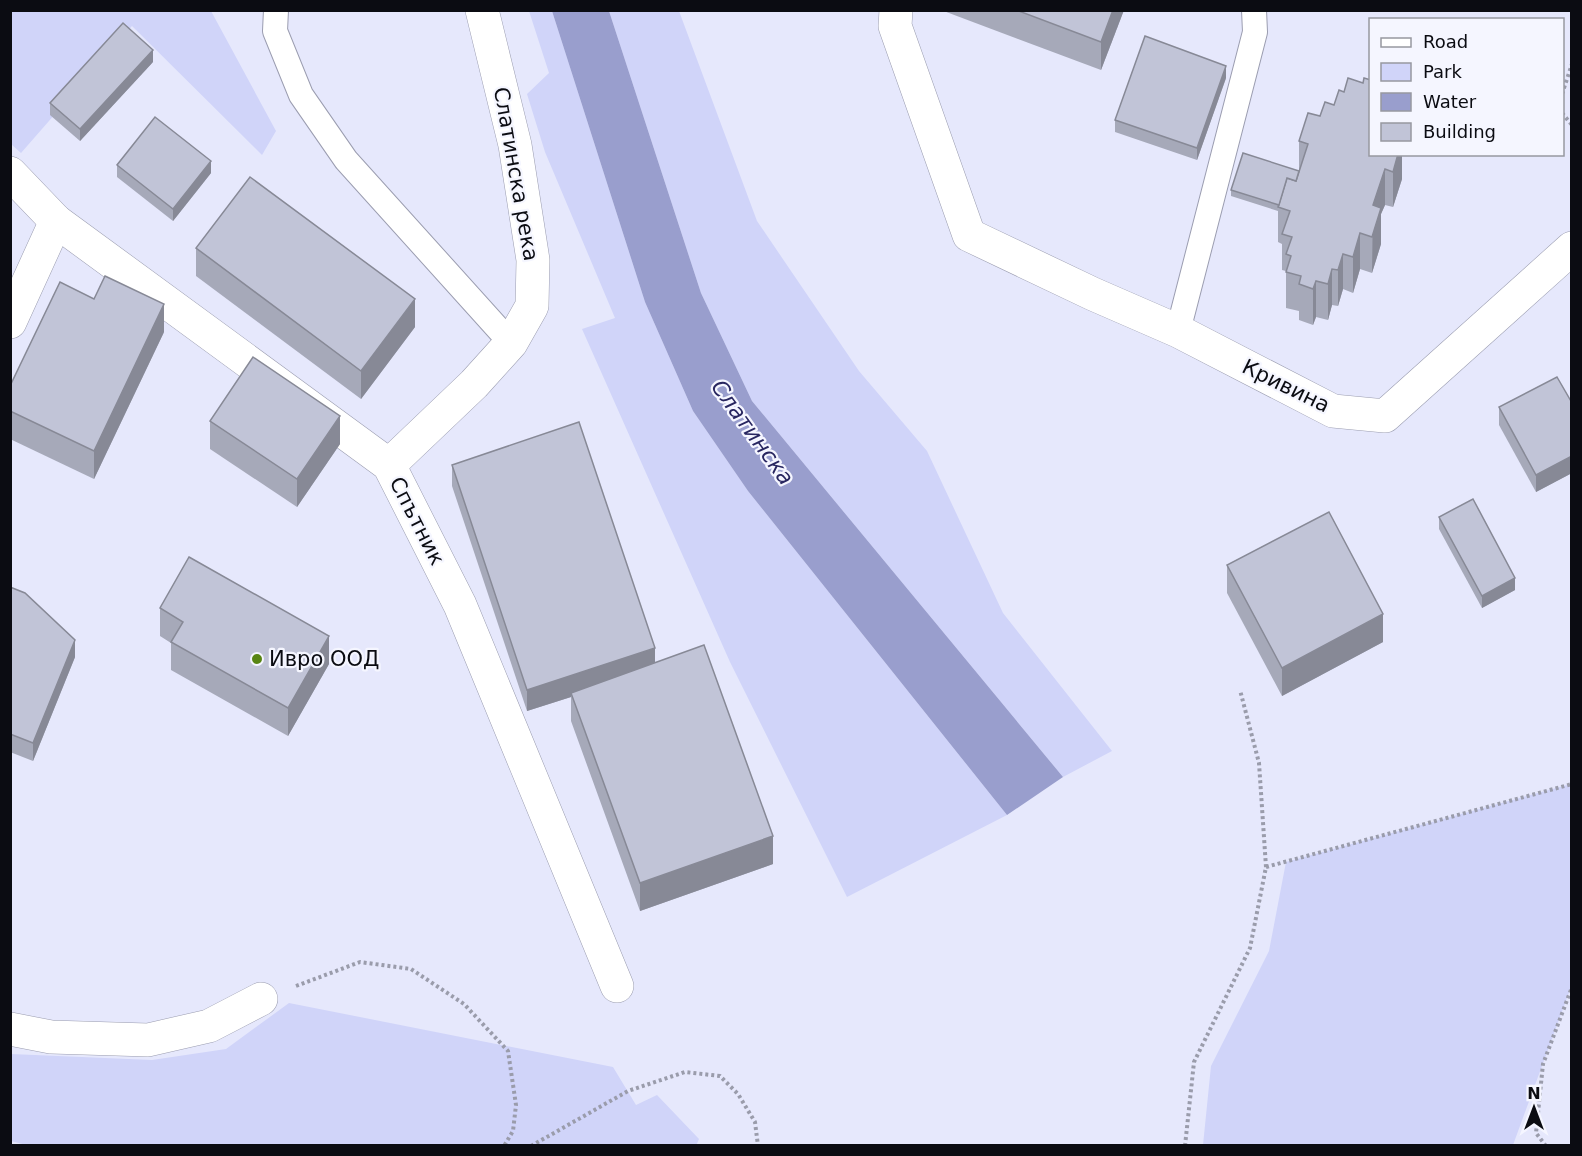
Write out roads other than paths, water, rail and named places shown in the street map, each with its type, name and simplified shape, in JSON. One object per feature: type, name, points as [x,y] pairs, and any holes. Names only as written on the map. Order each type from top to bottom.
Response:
[{"type":"street","name":"Слатинска река","points":[[389,465],[474,384],[511,343],[531,306],[532,260],[515,145],[482,10]]},
{"type":"street","name":"Кривина","points":[[896,10],[895,26],[969,235],[1178,332],[1333,411],[1385,416],[1572,248]]},
{"type":"street","name":"Спътник","points":[[10,173],[56,221],[389,465],[460,605],[617,986]]},
{"type":"street","points":[[10,322],[56,221]]},
{"type":"street","points":[[10,1029],[51,1038],[148,1040],[209,1026],[261,999]]},
{"type":"lane","points":[[276,10],[275,31],[301,95],[346,160],[511,343]]},
{"type":"lane","points":[[1178,332],[1255,32],[1254,10]]},
{"type":"water","name":"Слатинска","points":[[552,11],[609,11],[701,293],[752,401],[1063,777],[1007,815],[748,491],[693,411],[645,302]]},
{"type":"place","name":"Ивро ООД","points":[[257,659]]}]
